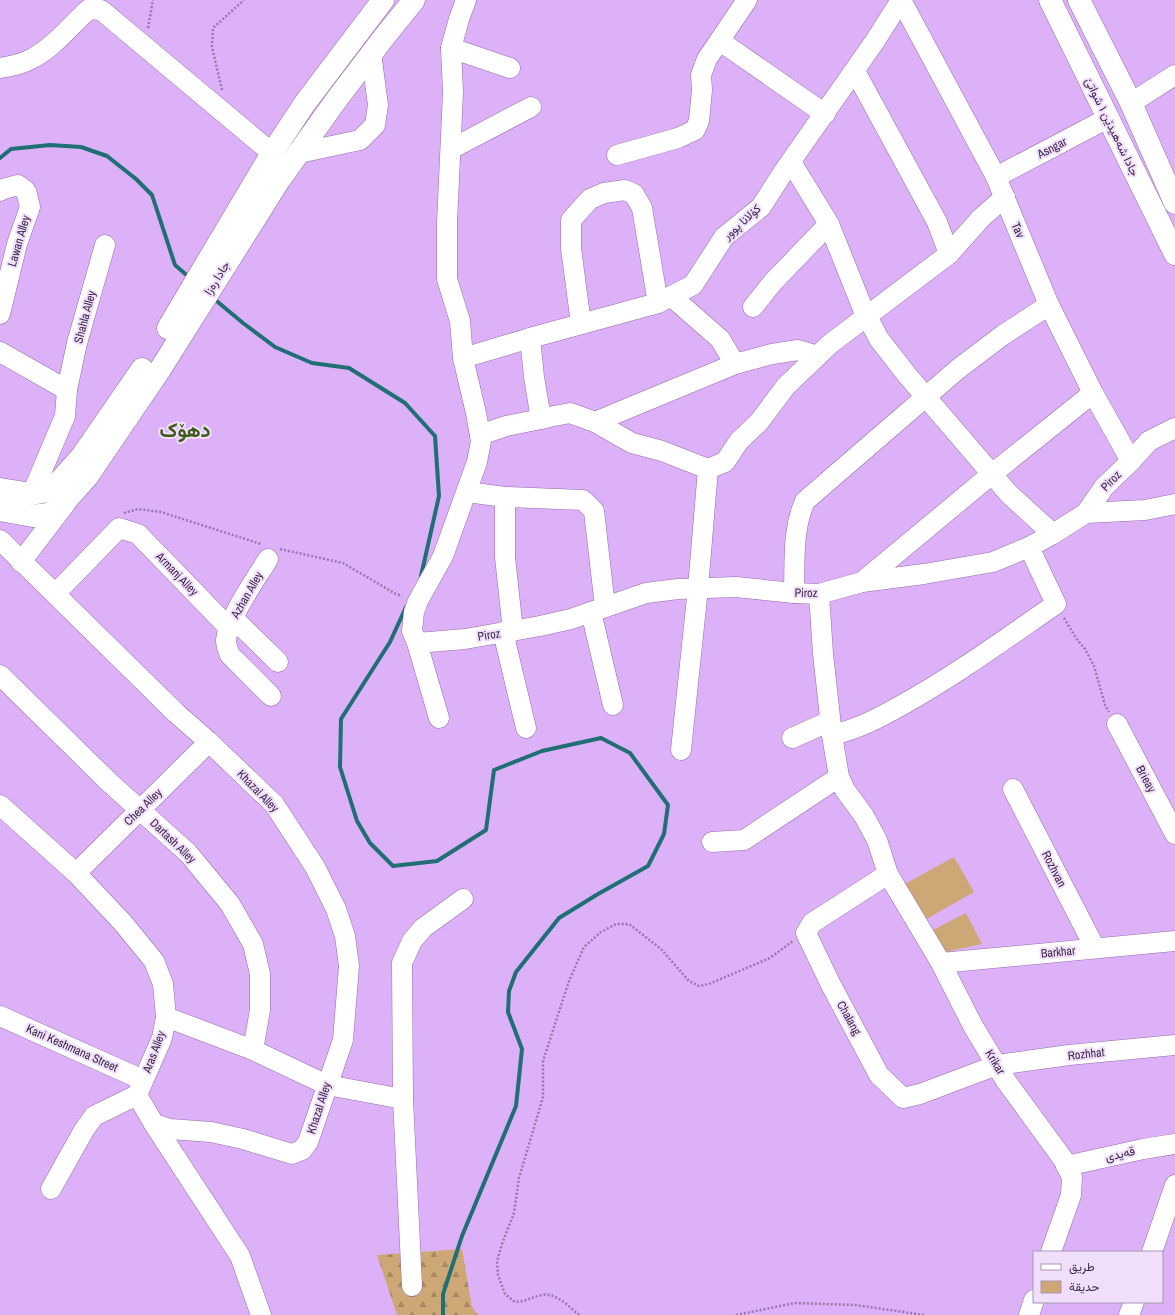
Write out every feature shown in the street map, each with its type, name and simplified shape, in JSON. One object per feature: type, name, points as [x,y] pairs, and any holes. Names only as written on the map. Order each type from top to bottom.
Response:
[{"type":"main road","name":"جادا ره‌زا","points":[[236,233],[272,153],[305,103],[383,0]]},
{"type":"main road","name":"جادا ره‌زا","points":[[0,510],[33,516],[48,514],[61,506],[76,490],[100,460],[155,364],[236,233],[280,179],[371,53],[414,0]]},
{"type":"main road","name":"جادا شەهیدێن ١ شواتێ","points":[[1050,0],[1175,254]]},
{"type":"main road","name":"جادا شەهیدێن ١ شواتێ","points":[[1084,2],[1175,203]]},
{"type":"main road","points":[[1145,192],[1164,181]]},
{"type":"main road","name":"جادا ره‌زا","points":[[0,489],[32,494],[52,488],[57,484],[72,468],[155,364]]},
{"type":"street","points":[[439,718],[417,643],[412,631],[414,612],[418,601],[443,556],[477,462],[481,441],[463,358],[460,321],[447,279],[446,223],[453,92],[451,48],[466,0]]},
{"type":"street","points":[[617,155],[678,138],[695,130],[699,121],[702,90],[701,75],[706,60],[747,0]]},
{"type":"street","name":"کۆلانا پوور","points":[[463,358],[665,300],[693,285],[724,237],[761,207],[790,162],[855,71],[901,0]]},
{"type":"street","name":"Tav","points":[[901,0],[996,177],[1049,305],[1093,393],[1131,461]]},
{"type":"street","points":[[0,68],[32,59],[48,48],[89,9],[101,10],[272,153]]},
{"type":"street","points":[[720,41],[825,114]]},
{"type":"street","points":[[451,48],[510,68]]},
{"type":"street","points":[[299,153],[360,140],[375,125],[378,105],[371,53]]},
{"type":"street","points":[[855,71],[937,222],[949,254]]},
{"type":"street","points":[[1131,103],[1175,75]]},
{"type":"street","points":[[451,148],[531,107]]},
{"type":"street","name":"Asngar","points":[[996,177],[1108,118]]},
{"type":"street","points":[[790,162],[830,224],[867,316],[879,339],[925,396],[1009,494],[1053,534]]},
{"type":"street","name":"Lawan Alley","points":[[0,191],[18,185],[26,191],[30,206],[17,244],[0,314]]},
{"type":"street","points":[[581,324],[571,248],[571,220],[590,199],[604,193],[625,190],[634,194],[642,208],[665,300],[720,339],[735,364]]},
{"type":"street","points":[[480,435],[506,426],[549,416],[570,413],[595,422],[632,443],[662,451],[708,469],[725,462],[740,441],[759,422],[786,386],[830,344],[949,254],[981,218],[1005,197]]},
{"type":"street","points":[[753,307],[773,282],[830,224]]},
{"type":"street","name":"Shahla Alley","points":[[32,494],[65,416],[67,390],[77,343],[105,245]]},
{"type":"street","points":[[794,593],[796,532],[800,513],[805,501],[925,396],[1003,335],[1049,305]]},
{"type":"street","points":[[530,338],[534,377],[541,419]]},
{"type":"street","points":[[595,422],[735,364],[772,354],[798,350],[818,356]]},
{"type":"street","points":[[0,352],[67,390]]},
{"type":"street","points":[[862,582],[992,474],[1093,393]]},
{"type":"street","name":"Piroz","points":[[417,643],[465,639],[546,625],[598,610],[646,593],[678,589],[736,587],[819,594],[862,582],[924,574],[993,562],[1029,547],[1086,513],[1104,487],[1149,441],[1175,428]]},
{"type":"street","points":[[681,750],[698,588],[708,469]]},
{"type":"street","points":[[21,562],[76,490]]},
{"type":"street","points":[[467,492],[505,497],[583,500],[594,511],[598,610],[613,705]]},
{"type":"street","points":[[505,497],[508,632],[526,728]]},
{"type":"street","points":[[1086,513],[1145,510],[1175,504]]},
{"type":"street","points":[[55,594],[119,528]]},
{"type":"street","name":"Armanj Alley","points":[[119,528],[138,534],[231,623],[278,662]]},
{"type":"street","name":"Khazal Alley","points":[[0,540],[176,713],[209,742],[274,804],[315,867],[336,908],[345,936],[349,966],[342,1040],[308,1142],[302,1150],[292,1154],[243,1139],[211,1132],[170,1129],[154,1124]]},
{"type":"street","points":[[792,738],[831,728],[852,730],[876,720],[932,689],[1056,604],[1029,547]]},
{"type":"street","name":"Azhan Alley","points":[[269,551],[231,623],[226,640],[227,649],[230,655],[272,696]]},
{"type":"street","points":[[712,842],[744,840],[839,777],[831,728],[823,654],[819,594]]},
{"type":"street","name":"Dartash Alley","points":[[0,675],[110,783],[188,853],[230,904],[253,944],[260,974],[260,1010],[253,1050]]},
{"type":"street","name":"Brieay","points":[[1117,724],[1175,834]]},
{"type":"street","name":"Chea Alley","points":[[76,872],[209,742]]},
{"type":"street","name":"Krikar","points":[[839,777],[864,816],[877,840],[888,874],[941,963],[972,1026],[1006,1081],[1066,1166],[1072,1178],[1071,1195],[1051,1251]]},
{"type":"street","name":"Rozhvan","points":[[1013,789],[1095,948]]},
{"type":"street","name":"Aras Alley","points":[[0,806],[76,872],[123,923],[154,961],[163,984],[166,1017],[162,1038],[140,1088]]},
{"type":"street","points":[[806,932],[812,923],[888,874]]},
{"type":"street","points":[[412,1286],[403,1099],[402,963],[412,941],[424,928],[463,899]]},
{"type":"street","name":"Chalang","points":[[806,932],[831,985],[879,1075],[903,1098],[920,1094],[997,1065]]},
{"type":"street","name":"Barkhar","points":[[941,963],[1175,941]]},
{"type":"street","name":"Kani Keshmana Street","points":[[0,1016],[140,1088]]},
{"type":"street","points":[[166,1017],[253,1050],[327,1085],[403,1099]]},
{"type":"street","name":"Rozhhat","points":[[997,1065],[1069,1055],[1175,1045]]},
{"type":"street","points":[[51,1189],[84,1130],[94,1116],[140,1088],[154,1124],[240,1256],[261,1315]]},
{"type":"street","name":"قەیدی","points":[[1066,1166],[1143,1149],[1175,1144]]},
{"type":"street","points":[[1152,1251],[1175,1185]]},
{"type":"street","points":[[1029,1315],[1033,1303]]},
{"type":"street","points":[[1129,1315],[1134,1303]]},
{"type":"path","points":[[150,51],[148,28],[153,0]]},
{"type":"path","points":[[225,114],[223,93],[212,47],[213,28],[244,0]]},
{"type":"path","points":[[119,528],[122,513],[138,509],[162,512],[251,542],[269,551],[343,563],[394,593]]},
{"type":"path","points":[[1056,604],[1076,638],[1085,649],[1094,666],[1105,705],[1117,724]]},
{"type":"path","points":[[579,1315],[554,1296],[543,1295],[523,1302],[515,1302],[505,1294],[498,1275],[497,1261],[514,1213],[519,1178],[543,1097],[543,1061],[568,981],[584,947],[601,932],[616,924],[629,924],[661,948],[689,981],[699,986],[709,984],[770,958],[806,932]]},
{"type":"path","points":[[736,1315],[795,1304],[856,1305],[924,1315]]},
{"type":"green space","points":[[954,857],[974,892],[923,921],[903,885]]},
{"type":"green space","points":[[966,913],[982,944],[941,953],[929,932]]},
{"type":"green space","points":[[462,1249],[472,1307],[478,1315],[397,1315],[377,1255]]},
{"type":"waterway","points":[[0,158],[11,149],[50,145],[81,147],[107,156],[136,179],[152,195],[175,265],[190,278]]},
{"type":"waterway","points":[[213,298],[275,347],[312,363],[349,368],[405,403],[435,436],[439,496],[421,576]]},
{"type":"waterway","points":[[406,607],[390,642],[341,719],[340,767],[357,821],[370,843],[393,866],[437,861],[486,830],[494,770],[542,751],[601,738],[630,753],[668,805],[664,834],[648,866],[559,918],[516,972],[509,991],[508,1012],[522,1049],[516,1106],[462,1236],[443,1294],[443,1315]]},
{"type":"district","name":"دھۆک","points":[[185,429]]}]
